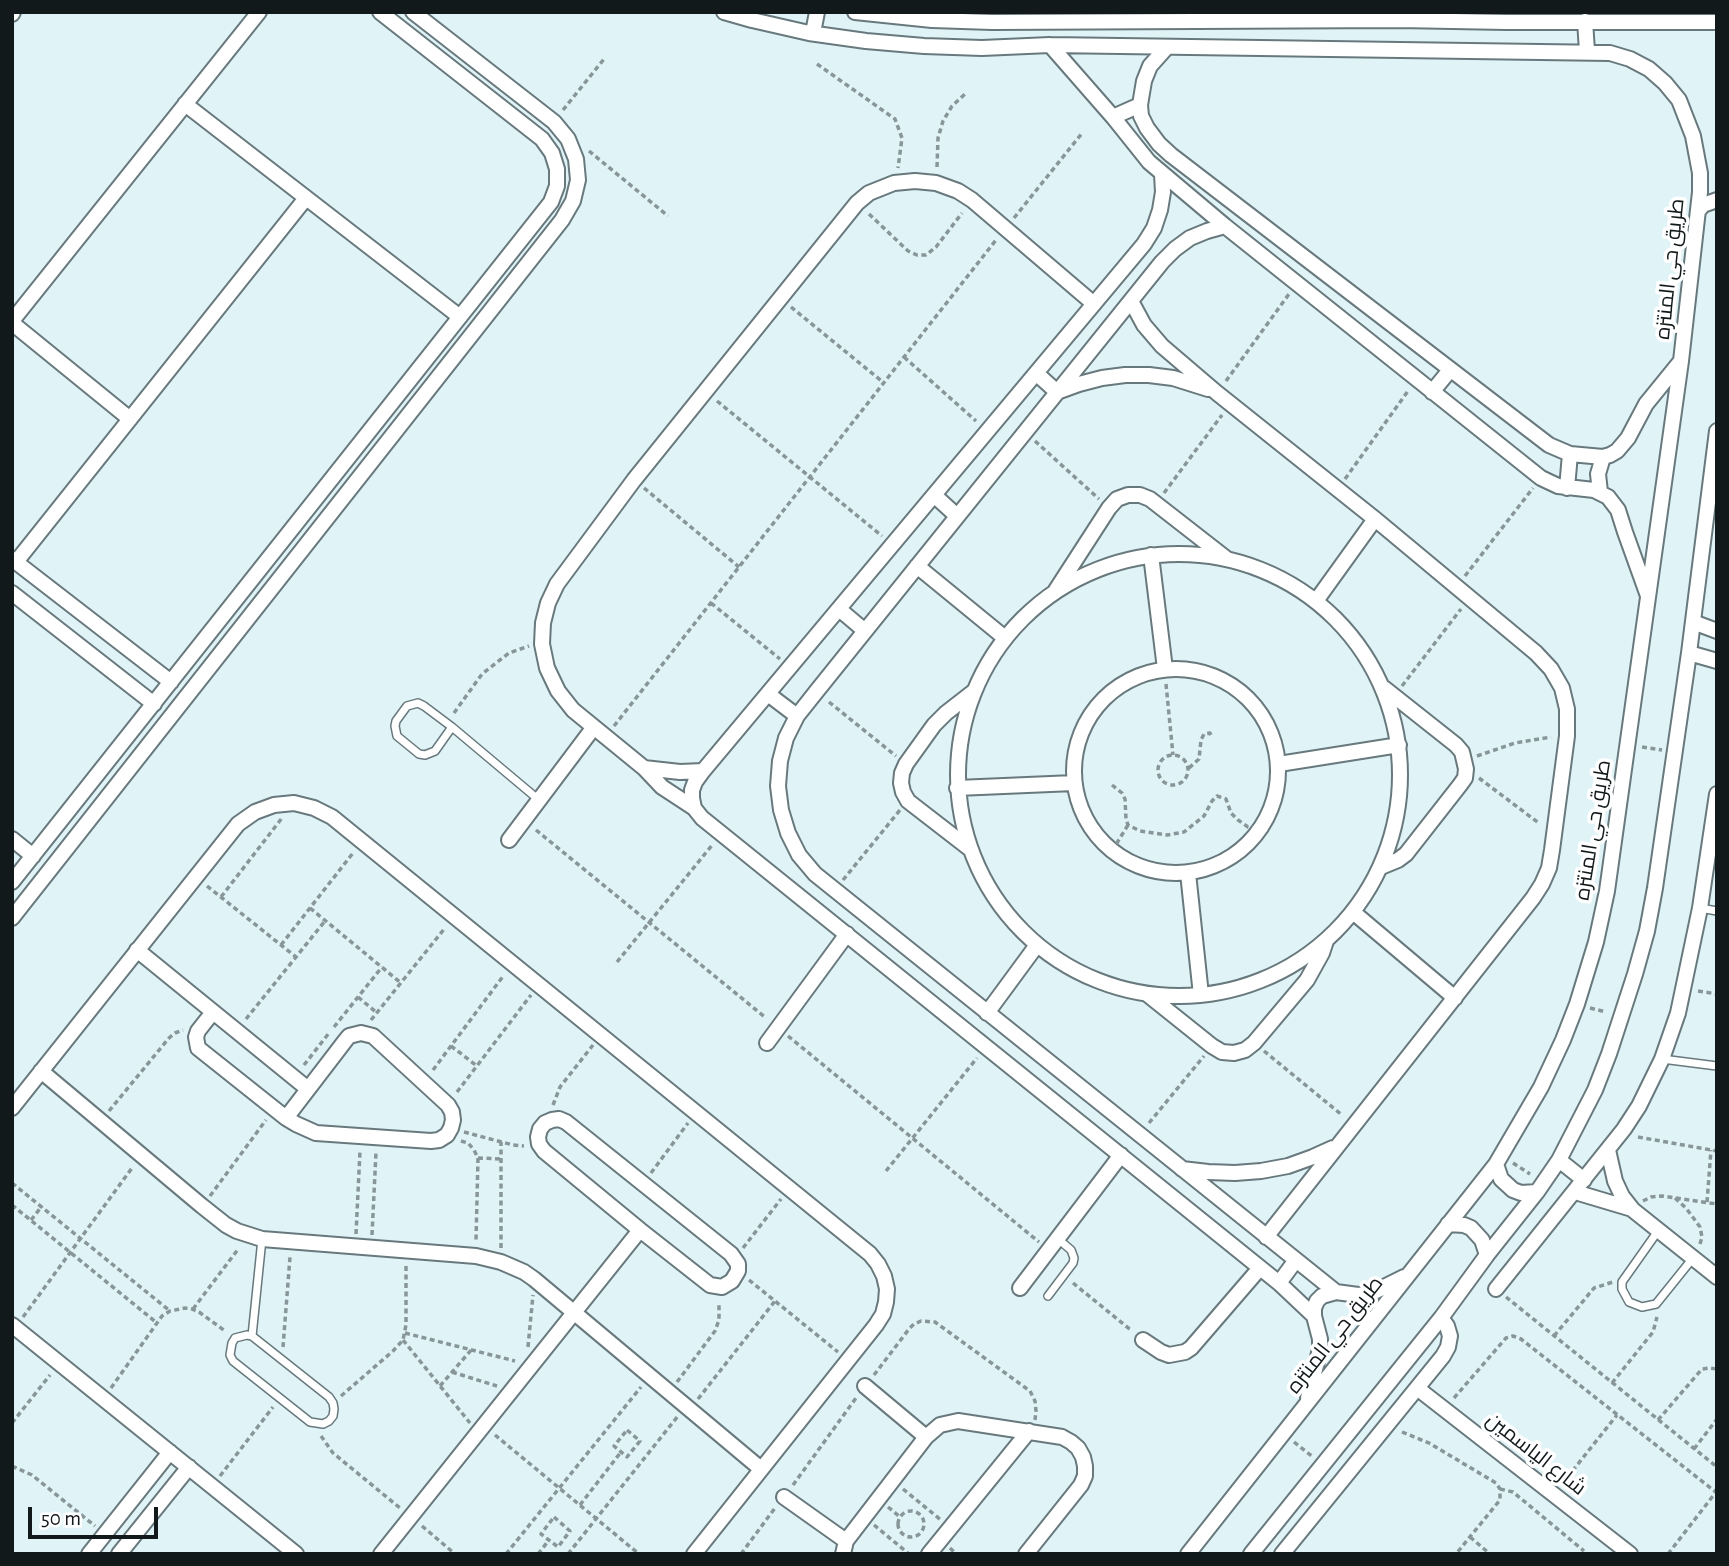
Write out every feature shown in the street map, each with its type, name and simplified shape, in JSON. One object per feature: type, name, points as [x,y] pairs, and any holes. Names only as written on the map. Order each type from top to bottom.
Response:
[{"type":"street","points":[[130,419],[12,322],[259,12]]},
{"type":"street","points":[[12,882],[551,202],[557,186],[557,169],[552,153],[542,139],[380,12]]},
{"type":"street","points":[[12,918],[562,220],[573,201],[578,180],[576,159],[568,139],[554,122],[413,12]]},
{"type":"street","name":"طريق حي المنتزه","points":[[724,12],[813,33],[924,46],[982,48],[1050,45],[1610,52],[1649,69],[1679,100],[1688,119],[1700,173],[1681,362],[1607,891],[1596,942],[1577,1004],[1541,1087],[1499,1159],[1188,1554]]},
{"type":"street","points":[[813,33],[817,12]]},
{"type":"street","points":[[855,12],[932,20],[1094,17],[1506,22],[1566,17],[1585,21],[1717,22]]},
{"type":"street","points":[[1585,21],[1587,51]]},
{"type":"street","points":[[1050,45],[1134,145],[1162,174],[1225,226],[1541,478],[1549,483],[1600,492],[1608,497],[1618,510],[1649,597]]},
{"type":"street","points":[[1167,47],[1150,66],[1140,105],[1141,116],[1159,144],[1539,439],[1570,454],[1603,457],[1618,451],[1646,404],[1681,362]]},
{"type":"street","points":[[185,104],[460,317]]},
{"type":"street","points":[[1113,117],[1140,105]]},
{"type":"street","points":[[1134,145],[1147,128]]},
{"type":"street","points":[[694,807],[692,790],[703,771],[1144,244],[1154,228],[1161,201],[1162,174]]},
{"type":"street","points":[[1094,304],[1006,228],[958,191],[936,183],[915,181],[894,184],[869,193],[857,203],[779,298],[634,480],[556,584],[543,623],[542,644],[547,668],[558,691],[573,710],[672,794],[694,807],[702,818],[1279,1283],[1314,1316]]},
{"type":"street","points":[[171,682],[14,560],[306,198]]},
{"type":"street","points":[[1698,211],[1703,205],[1717,200]]},
{"type":"street","points":[[1225,226],[1190,238],[1162,262],[797,716],[786,738],[780,761],[780,810],[799,855],[815,874],[1336,1292]]},
{"type":"street","points":[[1297,284],[1311,263]]},
{"type":"street","points":[[1131,301],[1152,336],[1217,393],[1375,519],[1536,653],[1551,669],[1562,688],[1567,709],[1567,736],[1554,835],[1549,868],[1542,884],[1266,1237]]},
{"type":"street","points":[[1433,392],[1450,370]]},
{"type":"street","points":[[1036,373],[1057,392]]},
{"type":"street","points":[[1057,392],[1102,378],[1149,375],[1184,381],[1217,393]]},
{"type":"street","points":[[1251,1554],[1441,1318],[1540,1188],[1559,1160],[1595,1090],[1622,1017],[1647,931],[1689,653],[1717,431]]},
{"type":"street","points":[[1567,488],[1570,454]]},
{"type":"street","points":[[1600,492],[1598,474],[1603,457]]},
{"type":"street","points":[[934,495],[957,516]]},
{"type":"street","points":[[1055,591],[1109,508],[1117,499],[1128,495],[1140,495],[1150,499],[1227,559]]},
{"type":"street","points":[[1316,601],[1375,519]]},
{"type":"street","points":[[1381,867],[1406,854],[1465,778],[1466,765],[1462,752],[1457,745],[1389,692],[1359,645],[1316,601],[1289,582],[1259,568],[1227,559],[1189,554],[1151,555],[1117,562],[1085,574],[1055,591],[1028,612],[987,664],[973,692],[963,723],[958,755],[957,788],[961,819],[970,849],[986,885],[1009,917],[1037,945],[1089,977],[1117,987],[1174,996],[1201,995],[1268,977],[1299,960],[1327,939],[1353,912],[1368,890],[1381,867],[1392,838],[1399,808],[1399,745],[1389,692]]},
{"type":"street","points":[[1151,555],[1165,669]]},
{"type":"street","points":[[917,566],[1005,638]]},
{"type":"street","points":[[12,593],[154,704]]},
{"type":"street","points":[[839,609],[865,631]]},
{"type":"street","points":[[1693,622],[1717,631]]},
{"type":"street","points":[[1689,653],[1717,661]]},
{"type":"street","points":[[1165,669],[1198,671],[1242,692],[1254,704],[1271,732],[1279,764],[1275,798],[1269,814],[1249,843],[1236,854],[1213,866],[1188,873],[1171,873],[1140,867],[1112,851],[1100,840],[1077,799],[1073,767],[1075,751],[1087,721],[1107,695],[1133,678],[1165,669]]},
{"type":"street","points":[[970,849],[908,801],[901,783],[906,764],[934,725],[973,692]]},
{"type":"street","points":[[768,694],[797,716]]},
{"type":"street","points":[[509,840],[539,800],[600,732]]},
{"type":"street","points":[[1279,764],[1399,745]]},
{"type":"street","points":[[644,768],[680,772],[703,771]]},
{"type":"street","points":[[957,788],[1074,783]]},
{"type":"street","points":[[1496,1289],[1624,1129],[1639,1106],[1662,1059],[1678,1013],[1700,908],[1717,794]]},
{"type":"street","points":[[12,1108],[238,824],[255,812],[274,805],[294,803],[314,807],[332,817],[870,1254],[884,1276],[887,1289],[883,1314],[694,1554]]},
{"type":"street","points":[[12,839],[33,856]]},
{"type":"street","points":[[1188,873],[1201,995]]},
{"type":"street","points":[[799,896],[815,874]]},
{"type":"street","points":[[1353,912],[1455,998]]},
{"type":"street","points":[[767,1043],[847,934]]},
{"type":"street","points":[[1147,993],[1222,1052],[1245,1050],[1307,980],[1327,939]]},
{"type":"street","points":[[987,1013],[1037,945]]},
{"type":"street","points":[[137,950],[308,1089]]},
{"type":"street","points":[[918,991],[933,969]]},
{"type":"street","points":[[213,1012],[198,1031],[198,1048],[280,1113],[296,1124],[317,1133],[431,1141],[439,1140],[449,1132],[453,1120],[447,1105],[423,1082],[373,1036],[361,1033],[349,1036],[308,1089],[280,1113]]},
{"type":"street","points":[[41,1071],[226,1225],[255,1237],[476,1256],[501,1262],[524,1272],[761,1469]]},
{"type":"street","points":[[1065,1109],[1081,1088]]},
{"type":"street","points":[[552,1120],[566,1122],[643,1184],[736,1265],[732,1281],[716,1287],[710,1285],[544,1151],[539,1144],[540,1129],[552,1120]]},
{"type":"street","points":[[1181,1168],[1208,1172],[1261,1171],[1288,1166],[1337,1146]]},
{"type":"street","points":[[1608,1150],[1615,1181],[1633,1210]]},
{"type":"street","points":[[1020,1288],[1121,1155]]},
{"type":"street","points":[[1499,1159],[1501,1179],[1513,1190],[1529,1193],[1540,1188]]},
{"type":"street","points":[[1559,1160],[1579,1186],[1633,1210],[1717,1277]]},
{"type":"street","points":[[1448,1224],[1471,1228],[1482,1240],[1487,1255]]},
{"type":"street","points":[[381,1554],[513,1390],[529,1364],[574,1313],[640,1230]]},
{"type":"street","points":[[1279,1283],[1296,1260]]},
{"type":"street","points":[[1143,1340],[1161,1352],[1177,1355],[1185,1352],[1260,1268]]},
{"type":"street","points":[[1306,1406],[1320,1349],[1314,1316],[1317,1301],[1322,1296],[1336,1292],[1367,1294],[1410,1275]]},
{"type":"street","points":[[1282,1554],[1443,1356],[1450,1336],[1441,1318]]},
{"type":"street","points":[[14,1326],[296,1554]]},
{"type":"street","points":[[865,1386],[926,1437]]},
{"type":"street","name":"شارع الياسمين","points":[[1417,1388],[1630,1554]]},
{"type":"street","points":[[784,1497],[844,1548],[864,1517],[926,1437],[940,1425],[958,1421],[1062,1437],[1078,1448],[1083,1457],[1085,1476],[1081,1485],[1026,1554]]},
{"type":"street","points":[[929,1554],[1029,1431]]},
{"type":"street","points":[[89,1554],[170,1452]]},
{"type":"street","points":[[118,1554],[189,1467]]},
{"type":"lane","points":[[449,725],[435,751],[425,755],[419,754],[397,736],[395,731],[396,722],[407,706],[418,703],[449,725],[539,800]]},
{"type":"lane","points":[[1700,908],[1717,911]]},
{"type":"lane","points":[[1662,1059],[1717,1066]]},
{"type":"lane","points":[[1659,1230],[1622,1282],[1622,1289],[1629,1302],[1642,1307],[1656,1304],[1693,1258]]},
{"type":"lane","points":[[253,1336],[255,1237]]},
{"type":"lane","points":[[1048,1296],[1073,1263],[1071,1250],[1057,1239]]},
{"type":"lane","points":[[253,1336],[329,1397],[334,1409],[329,1421],[323,1424],[310,1422],[233,1361],[230,1349],[236,1338],[253,1336]]},
{"type":"path","points":[[554,122],[604,59]]},
{"type":"path","points":[[817,64],[895,119],[902,138],[894,184]]},
{"type":"path","points":[[936,183],[938,138],[943,121],[952,106],[965,94]]},
{"type":"path","points":[[600,732],[711,603],[1083,132]]},
{"type":"path","points":[[585,148],[668,216]]},
{"type":"path","points":[[857,203],[908,251],[916,255],[926,255],[936,247],[972,200]]},
{"type":"path","points":[[1217,393],[1297,284]]},
{"type":"path","points":[[779,298],[884,383]]},
{"type":"path","points":[[904,358],[988,431]]},
{"type":"path","points":[[1337,489],[1417,379]]},
{"type":"path","points":[[705,391],[893,544]]},
{"type":"path","points":[[1157,504],[1230,404]]},
{"type":"path","points":[[1025,433],[1109,508]]},
{"type":"path","points":[[1456,587],[1541,478]]},
{"type":"path","points":[[634,480],[739,567]]},
{"type":"path","points":[[1389,692],[1470,598]]},
{"type":"path","points":[[711,603],[790,668]]},
{"type":"path","points":[[449,725],[482,674],[509,653],[525,646],[542,644]]},
{"type":"path","points":[[1165,669],[1173,755]]},
{"type":"path","points":[[816,692],[906,764]]},
{"type":"path","points":[[1189,768],[1183,758],[1173,755],[1162,760],[1159,765],[1160,777],[1169,785],[1181,783],[1189,768],[1199,758],[1204,734],[1210,733],[1212,738]]},
{"type":"path","points":[[1554,835],[1466,765],[1490,751],[1515,743],[1567,736]]},
{"type":"path","points":[[1628,744],[1674,753]]},
{"type":"path","points":[[1112,785],[1125,799],[1128,825],[1140,831],[1167,835],[1184,832],[1204,816],[1217,796],[1226,799],[1231,813],[1238,820],[1248,827],[1260,829]]},
{"type":"path","points":[[835,890],[908,801]]},
{"type":"path","points":[[221,897],[294,803]]},
{"type":"path","points":[[1112,851],[1128,825]]},
{"type":"path","points":[[617,962],[722,833]]},
{"type":"path","points":[[281,945],[362,841]]},
{"type":"path","points":[[196,877],[296,957]]},
{"type":"path","points":[[310,908],[401,983]]},
{"type":"path","points":[[361,1033],[455,917]]},
{"type":"path","points":[[236,1031],[325,920]]},
{"type":"path","points":[[423,1082],[513,964]]},
{"type":"path","points":[[294,1078],[382,967]]},
{"type":"path","points":[[447,1105],[538,985]]},
{"type":"path","points":[[358,998],[377,1013]]},
{"type":"path","points":[[1577,1004],[1622,1017]]},
{"type":"path","points":[[101,1121],[169,1038],[183,1030],[198,1031]]},
{"type":"path","points":[[552,1120],[553,1103],[560,1087],[600,1035]]},
{"type":"path","points":[[1254,1043],[1354,1125]]},
{"type":"path","points":[[451,1046],[477,1066]]},
{"type":"path","points":[[887,1171],[986,1046]]},
{"type":"path","points":[[1140,1135],[1212,1046]]},
{"type":"path","points":[[202,1206],[280,1113]]},
{"type":"path","points":[[643,1184],[696,1113]]},
{"type":"path","points":[[1624,1129],[1644,1139],[1714,1150],[1707,1202]]},
{"type":"path","points":[[449,1132],[521,1146],[539,1144]]},
{"type":"path","points":[[449,1132],[468,1143],[478,1158],[476,1256]]},
{"type":"path","points":[[356,1246],[360,1136]]},
{"type":"path","points":[[371,1248],[377,1137]]},
{"type":"path","points":[[501,1142],[501,1262]]},
{"type":"path","points":[[14,1326],[142,1155]]},
{"type":"path","points":[[478,1158],[501,1159]]},
{"type":"path","points":[[1499,1159],[1540,1188]]},
{"type":"path","points":[[12,1182],[170,1311]]},
{"type":"path","points":[[790,1189],[736,1265],[775,1301],[848,1360]]},
{"type":"path","points":[[1633,1210],[1651,1197],[1717,1204]]},
{"type":"path","points":[[1675,1198],[1700,1227],[1700,1248],[1693,1258]]},
{"type":"path","points":[[12,1205],[157,1322]]},
{"type":"path","points":[[31,1220],[42,1206]]},
{"type":"path","points":[[192,1309],[255,1237]]},
{"type":"path","points":[[283,1360],[291,1241]]},
{"type":"path","points":[[333,1402],[403,1340],[406,1251]]},
{"type":"path","points":[[1063,1275],[1143,1340]]},
{"type":"path","points":[[405,1333],[529,1364],[534,1279]]},
{"type":"path","points":[[1554,1336],[1594,1288],[1622,1282]]},
{"type":"path","points":[[670,1392],[715,1332],[720,1309],[716,1287]]},
{"type":"path","points":[[1496,1289],[1717,1467]]},
{"type":"path","points":[[568,1554],[775,1301]]},
{"type":"path","points":[[1612,1382],[1653,1332],[1656,1304]]},
{"type":"path","points":[[103,1398],[157,1322],[170,1311],[192,1309],[236,1338]]},
{"type":"path","points":[[1445,1409],[1506,1338],[1513,1336],[1521,1339],[1716,1493],[1668,1554]]},
{"type":"path","points":[[403,1340],[440,1387],[481,1430],[580,1504],[639,1554]]},
{"type":"path","points":[[440,1387],[472,1349]]},
{"type":"path","points":[[12,1423],[60,1363]]},
{"type":"path","points":[[1658,1420],[1702,1369],[1717,1369]]},
{"type":"path","points":[[452,1373],[513,1390]]},
{"type":"path","points":[[506,1554],[650,1376]]},
{"type":"path","points":[[212,1486],[280,1398]]},
{"type":"path","points":[[1554,1494],[1617,1415]]},
{"type":"path","points":[[1694,1449],[1717,1419]]},
{"type":"path","points":[[1388,1423],[1440,1450],[1496,1483],[1500,1489],[1500,1500],[1455,1554]]},
{"type":"path","points":[[316,1424],[333,1453],[455,1554]]},
{"type":"path","points":[[627,1430],[640,1441],[626,1457],[621,1452],[614,1446],[627,1430]]},
{"type":"path","points":[[1284,1434],[1323,1465]]},
{"type":"path","points":[[580,1504],[621,1452]]},
{"type":"path","points":[[12,1465],[32,1475],[104,1534]]},
{"type":"path","points":[[892,1481],[951,1528]]},
{"type":"path","points":[[1500,1489],[1513,1492],[1584,1551]]},
{"type":"path","points":[[919,1515],[925,1507]]},
{"type":"path","points":[[912,1512],[919,1515],[924,1523],[920,1532],[912,1537],[900,1532],[898,1524],[904,1514],[912,1512]]},
{"type":"path","points":[[554,1517],[570,1531],[558,1547],[549,1540],[541,1534],[554,1517]]},
{"type":"path","points":[[864,1517],[909,1554]]},
{"type":"path","points":[[1558,1530],[1562,1524]]},
{"type":"path","points":[[1469,1537],[1490,1554]]},
{"type":"path","points":[[538,1554],[549,1540]]}]
